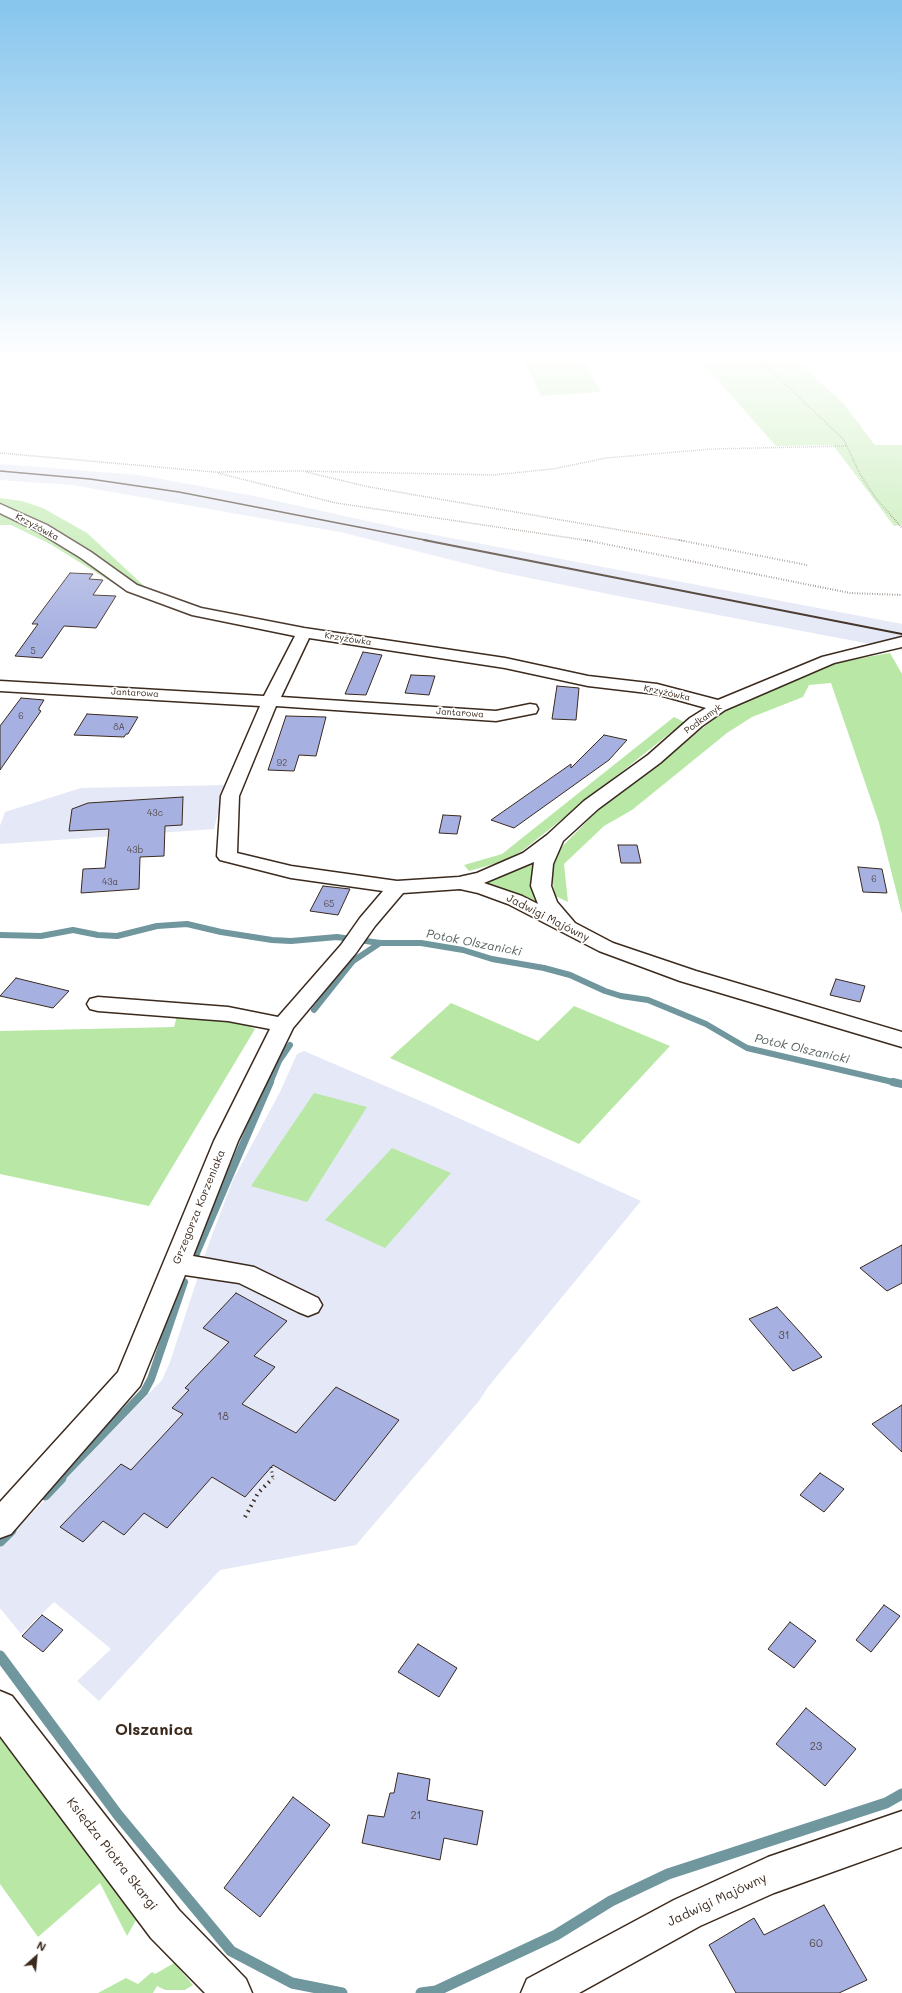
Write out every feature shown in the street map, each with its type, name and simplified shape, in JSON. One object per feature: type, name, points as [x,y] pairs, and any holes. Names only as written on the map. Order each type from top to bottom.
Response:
[{"type":"street","name":"Krzyżówka","points":[[0,508],[42,528],[86,555],[132,588],[197,612],[304,632],[505,663],[588,681],[657,689],[719,706]]},
{"type":"street","points":[[270,701],[304,632]]},
{"type":"street","name":"Podkamyk","points":[[460,883],[484,877],[506,869],[530,857],[554,839],[591,805],[654,759],[696,722],[719,706],[828,660],[902,642]]},
{"type":"street","name":"Jantarowa","points":[[0,686],[270,701],[496,716],[530,709]]},
{"type":"street","name":"Jadwigi Majówny","points":[[270,701],[230,796],[227,856],[291,872],[397,887],[460,883],[485,889],[515,900],[606,947],[688,976],[902,1040]]},
{"type":"street","name":"Podkamyk","points":[[554,839],[543,864],[541,886],[548,904],[573,930]]},
{"type":"street","name":"Grzegorza Korzeniaka","points":[[0,1524],[130,1378],[226,1141],[283,1025],[349,949],[367,922],[397,887]]},
{"type":"street","points":[[98,1004],[228,1014],[283,1025]]},
{"type":"street","points":[[176,1264],[244,1274],[308,1305]]},
{"type":"street","name":"Księdza Piotra Skargi","points":[[0,1708],[165,1924],[232,1993]]},
{"type":"street","name":"Jadwigi Majówny","points":[[541,1993],[582,1969],[687,1913],[741,1888],[775,1873],[902,1828]]},
{"type":"path","points":[[0,453],[214,472],[300,471],[493,475],[553,469],[606,458],[677,452]]},
{"type":"path","points":[[850,452],[867,486],[902,528]]},
{"type":"path","points":[[300,471],[369,487],[649,535],[807,565]]},
{"type":"path","points":[[214,472],[336,503],[501,526],[596,542],[850,593],[902,595]]},
{"type":"path","points":[[245,1517],[258,1493],[274,1478],[271,1467]]},
{"type":"shaded area","points":[[0,464],[139,475],[254,496],[404,529],[902,624],[902,650],[500,572],[340,532],[72,485],[0,480]]},
{"type":"shaded area","points":[[225,785],[214,829],[0,844],[0,826],[5,812],[81,788]]},
{"type":"shaded area","points":[[304,1051],[432,1106],[641,1201],[488,1387],[479,1401],[356,1545],[220,1570],[99,1701],[77,1681],[111,1649],[54,1602],[21,1634],[0,1608],[0,1546],[162,1380],[170,1362],[209,1243],[233,1180],[280,1092],[297,1054]]},
{"type":"green space","points":[[838,452],[902,452],[902,525],[894,526]]},
{"type":"green space","points":[[0,498],[22,501],[43,508],[87,533],[156,597],[0,506]]},
{"type":"green space","points":[[0,510],[36,526],[132,590],[126,591],[50,544],[11,525],[0,525]]},
{"type":"green space","points":[[890,653],[902,674],[902,914],[879,823],[831,683],[809,685],[803,697],[752,717],[727,733],[632,810],[604,826],[564,864],[568,902],[555,896],[549,860],[601,807],[659,764],[726,709],[799,674],[844,661]]},
{"type":"green space","points":[[674,717],[684,722],[522,851],[501,862],[469,871],[464,865],[502,854]]},
{"type":"green space","points":[[535,855],[547,911],[486,884],[486,881]]},
{"type":"green space","points":[[451,1003],[538,1041],[574,1006],[670,1046],[579,1144],[390,1058]]},
{"type":"green space","points":[[177,1016],[240,1022],[255,1029],[149,1206],[0,1174],[0,1031],[174,1027]]},
{"type":"green space","points":[[314,1093],[367,1107],[307,1202],[251,1186]]},
{"type":"green space","points":[[392,1148],[451,1173],[385,1248],[325,1220]]},
{"type":"green space","points":[[0,1734],[136,1920],[127,1936],[100,1883],[38,1937],[0,1884]]},
{"type":"green space","points":[[174,1963],[193,1985],[185,1990],[165,1990],[157,1986],[153,1993],[98,1993],[126,1978],[138,1984],[152,1972],[155,1974]]},
{"type":"building","points":[[70,573],[93,574],[89,579],[103,580],[93,595],[116,596],[96,628],[64,626],[42,658],[15,656],[38,624],[32,624]]},
{"type":"building","points":[[363,652],[382,655],[366,695],[345,694]]},
{"type":"building","points":[[411,675],[435,676],[429,695],[405,693]]},
{"type":"building","points":[[557,686],[579,688],[576,720],[552,719]]},
{"type":"building","points":[[21,698],[44,700],[39,708],[41,711],[0,770],[0,726]]},
{"type":"building","points":[[87,714],[138,717],[128,734],[124,737],[74,735]]},
{"type":"building","points":[[286,716],[326,717],[316,756],[299,755],[294,771],[268,770]]},
{"type":"building","points":[[604,735],[627,740],[609,760],[514,828],[491,820],[571,764],[571,768]]},
{"type":"building","points":[[183,797],[182,825],[165,826],[164,856],[140,857],[139,889],[81,893],[83,869],[105,868],[109,829],[69,831],[72,809],[88,803]]},
{"type":"building","points":[[443,815],[461,816],[457,834],[439,833]]},
{"type":"building","points":[[618,845],[637,845],[641,863],[621,863]]},
{"type":"building","points":[[858,867],[882,869],[887,893],[863,892]]},
{"type":"building","points":[[323,886],[350,889],[338,915],[310,911]]},
{"type":"building","points":[[16,978],[69,991],[53,1008],[0,996]]},
{"type":"building","points":[[836,979],[865,986],[860,1002],[830,995]]},
{"type":"building","points":[[902,1245],[902,1283],[887,1291],[860,1268]]},
{"type":"building","points":[[236,1293],[287,1321],[254,1356],[275,1367],[242,1404],[296,1433],[336,1387],[399,1420],[335,1501],[273,1465],[245,1497],[212,1477],[167,1528],[144,1513],[124,1535],[103,1521],[83,1542],[60,1527],[121,1464],[131,1470],[183,1414],[172,1408],[189,1390],[185,1388],[229,1342],[203,1328]]},
{"type":"building","points":[[777,1307],[822,1357],[793,1371],[749,1319]]},
{"type":"building","points":[[902,1405],[902,1452],[872,1424]]},
{"type":"building","points":[[820,1473],[844,1489],[824,1512],[800,1495]]},
{"type":"building","points":[[884,1605],[900,1616],[871,1652],[856,1640]]},
{"type":"building","points":[[42,1615],[63,1630],[43,1652],[22,1636]]},
{"type":"building","points":[[790,1622],[816,1641],[794,1668],[768,1649]]},
{"type":"building","points":[[418,1644],[457,1668],[439,1697],[398,1672]]},
{"type":"building","points":[[806,1708],[856,1749],[825,1786],[776,1744]]},
{"type":"building","points":[[398,1773],[430,1779],[427,1800],[483,1811],[477,1845],[444,1838],[440,1860],[362,1843],[368,1815],[384,1817],[390,1793],[394,1793]]},
{"type":"building","points":[[293,1797],[330,1825],[260,1917],[224,1888]]},
{"type":"building","points":[[824,1905],[867,1980],[839,1993],[736,1993],[709,1945],[754,1918],[764,1935]]},
{"type":"waterway","name":"Potok Olszanicki","points":[[0,935],[41,936],[73,930],[98,935],[117,936],[157,926],[187,924],[221,932],[272,940],[291,941],[337,937],[380,943]]},
{"type":"waterway","points":[[314,1010],[353,961],[380,943]]},
{"type":"waterway","name":"Potok Olszanicki","points":[[380,943],[421,943],[463,950],[492,959],[544,968],[570,975],[605,991],[621,996],[648,1000],[706,1024],[747,1048],[897,1083]]},
{"type":"waterway","points":[[270,1083],[279,1061],[290,1045]]},
{"type":"waterway","points":[[194,1258],[270,1082]]},
{"type":"waterway","name":"Potok Olszanicki","points":[[893,1082],[902,1084]]},
{"type":"waterway","points":[[60,1479],[144,1392],[151,1379],[184,1282]]},
{"type":"waterway","points":[[45,1495],[61,1478]]},
{"type":"waterway","points":[[0,1541],[11,1530]]},
{"type":"waterway","points":[[0,1656],[118,1815],[231,1951],[292,1983],[342,1993]]},
{"type":"waterway","points":[[421,1993],[436,1991],[556,1935],[611,1901],[668,1874],[886,1803],[902,1794]]},
{"type":"railway","points":[[0,471],[90,479],[179,492],[430,541]]},
{"type":"railway","points":[[424,540],[902,634]]},
{"type":"district","name":"Olszanica","points":[[154,1730]]}]
